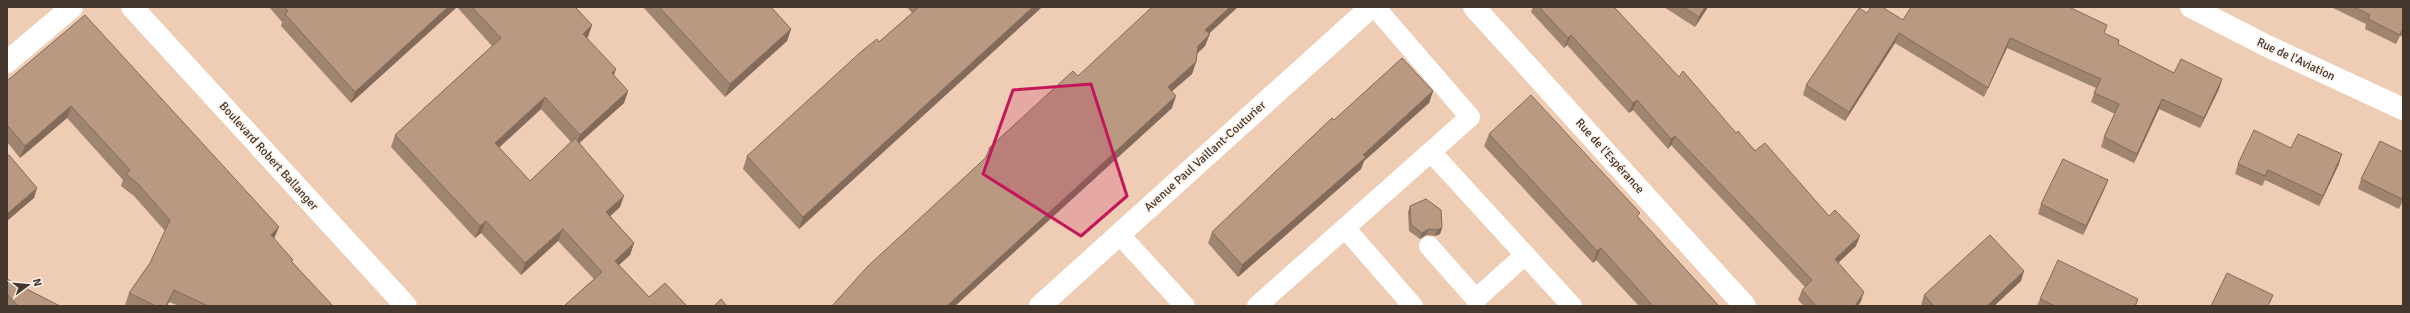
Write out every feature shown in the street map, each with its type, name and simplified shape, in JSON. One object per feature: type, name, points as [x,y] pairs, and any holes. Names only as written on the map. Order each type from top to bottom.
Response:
[{"type":"street","points":[[7,62],[72,7]]},
{"type":"street","name":"Boulevard Robert Ballanger","points":[[132,7],[406,306]]},
{"type":"street","name":"Avenue Paul Vaillant-Couturier","points":[[1040,306],[1371,7]]},
{"type":"street","name":"Rue de l'Espérance","points":[[1474,7],[1745,306]]},
{"type":"street","name":"Rue de l'Aviation","points":[[2203,10],[2267,46],[2403,109]]},
{"type":"lane","points":[[1257,306],[1470,117],[1375,7]]},
{"type":"lane","points":[[1431,152],[1572,306]]},
{"type":"lane","points":[[1345,228],[1405,303]]},
{"type":"lane","points":[[1119,234],[1185,306]]},
{"type":"lane","points":[[1429,246],[1476,299],[1525,255]]},
{"type":"highlighted area","points":[[1091,84],[1127,196],[1081,236],[983,174],[1013,90]]},
{"type":"building","points":[[284,7],[448,7],[355,92],[285,14],[288,11]]},
{"type":"building","points":[[472,7],[575,7],[592,25],[583,34],[616,69],[612,73],[628,91],[580,135],[545,97],[495,143],[530,181],[575,138],[624,196],[606,212],[634,243],[615,261],[649,297],[665,283],[687,306],[564,306],[602,272],[563,229],[525,263],[486,221],[480,226],[395,135],[501,38]]},
{"type":"building","points":[[659,7],[771,7],[791,29],[730,84]]},
{"type":"building","points":[[919,7],[1033,7],[803,217],[747,156],[863,50],[877,39],[879,42]]},
{"type":"building","points":[[1152,7],[1230,7],[1205,30],[1210,34],[1198,46],[1196,62],[1168,87],[1176,96],[947,306],[832,306],[868,266],[992,152],[989,148],[1073,71],[1078,76]]},
{"type":"building","points":[[1539,7],[1614,7],[1679,77],[1683,71],[1736,133],[1738,131],[1755,151],[1765,143],[1829,216],[1835,210],[1860,236],[1835,259],[1864,292],[1855,306],[1816,306],[1802,290],[1812,280],[1675,136],[1671,139],[1637,100],[1633,103],[1571,35],[1568,38]]},
{"type":"building","points":[[1683,7],[1705,7],[1699,17]]},
{"type":"building","points":[[1871,7],[1882,7],[1903,20],[1911,7],[2069,7],[2107,25],[2104,33],[2119,40],[2118,44],[2174,73],[2181,59],[2222,79],[2204,118],[2162,99],[2137,154],[2104,137],[2119,104],[2094,93],[2101,79],[2010,38],[1988,88],[1899,33],[1849,112],[1806,85],[1859,8],[1867,13]]},
{"type":"building","points":[[2354,7],[2403,7],[2403,28],[2400,35],[2368,19],[2370,15]]},
{"type":"building","points":[[85,15],[279,227],[271,235],[293,260],[291,261],[333,306],[208,306],[174,290],[166,306],[156,306],[129,293],[150,263],[170,220],[138,184],[126,174],[130,170],[71,106],[25,146],[7,125],[7,81]]},
{"type":"building","points":[[1402,58],[1433,91],[1363,155],[1366,157],[1242,265],[1212,232],[1332,118],[1334,120]]},
{"type":"building","points":[[1531,95],[1640,213],[1637,216],[1719,306],[1653,306],[1601,248],[1597,251],[1489,134]]},
{"type":"building","points":[[2254,130],[2291,148],[2298,134],[2342,154],[2323,196],[2268,170],[2265,176],[2238,164]]},
{"type":"building","points":[[2380,141],[2403,152],[2402,199],[2361,179]]},
{"type":"building","points":[[9,155],[37,188],[7,214],[7,156]]},
{"type":"building","points":[[2063,159],[2108,180],[2086,226],[2041,204]]},
{"type":"building","points":[[1426,199],[1441,210],[1442,228],[1437,230],[1429,229],[1422,233],[1411,225],[1410,206]]},
{"type":"building","points":[[1990,235],[2024,271],[1987,306],[1934,306],[1924,295]]},
{"type":"building","points":[[2058,260],[2138,299],[2135,306],[2053,306],[2040,299]]},
{"type":"building","points":[[2227,273],[2273,295],[2268,306],[2211,306]]},
{"type":"building","points":[[7,279],[60,306],[18,306],[7,294]]},
{"type":"building","points":[[721,299],[727,306],[714,306]]}]
